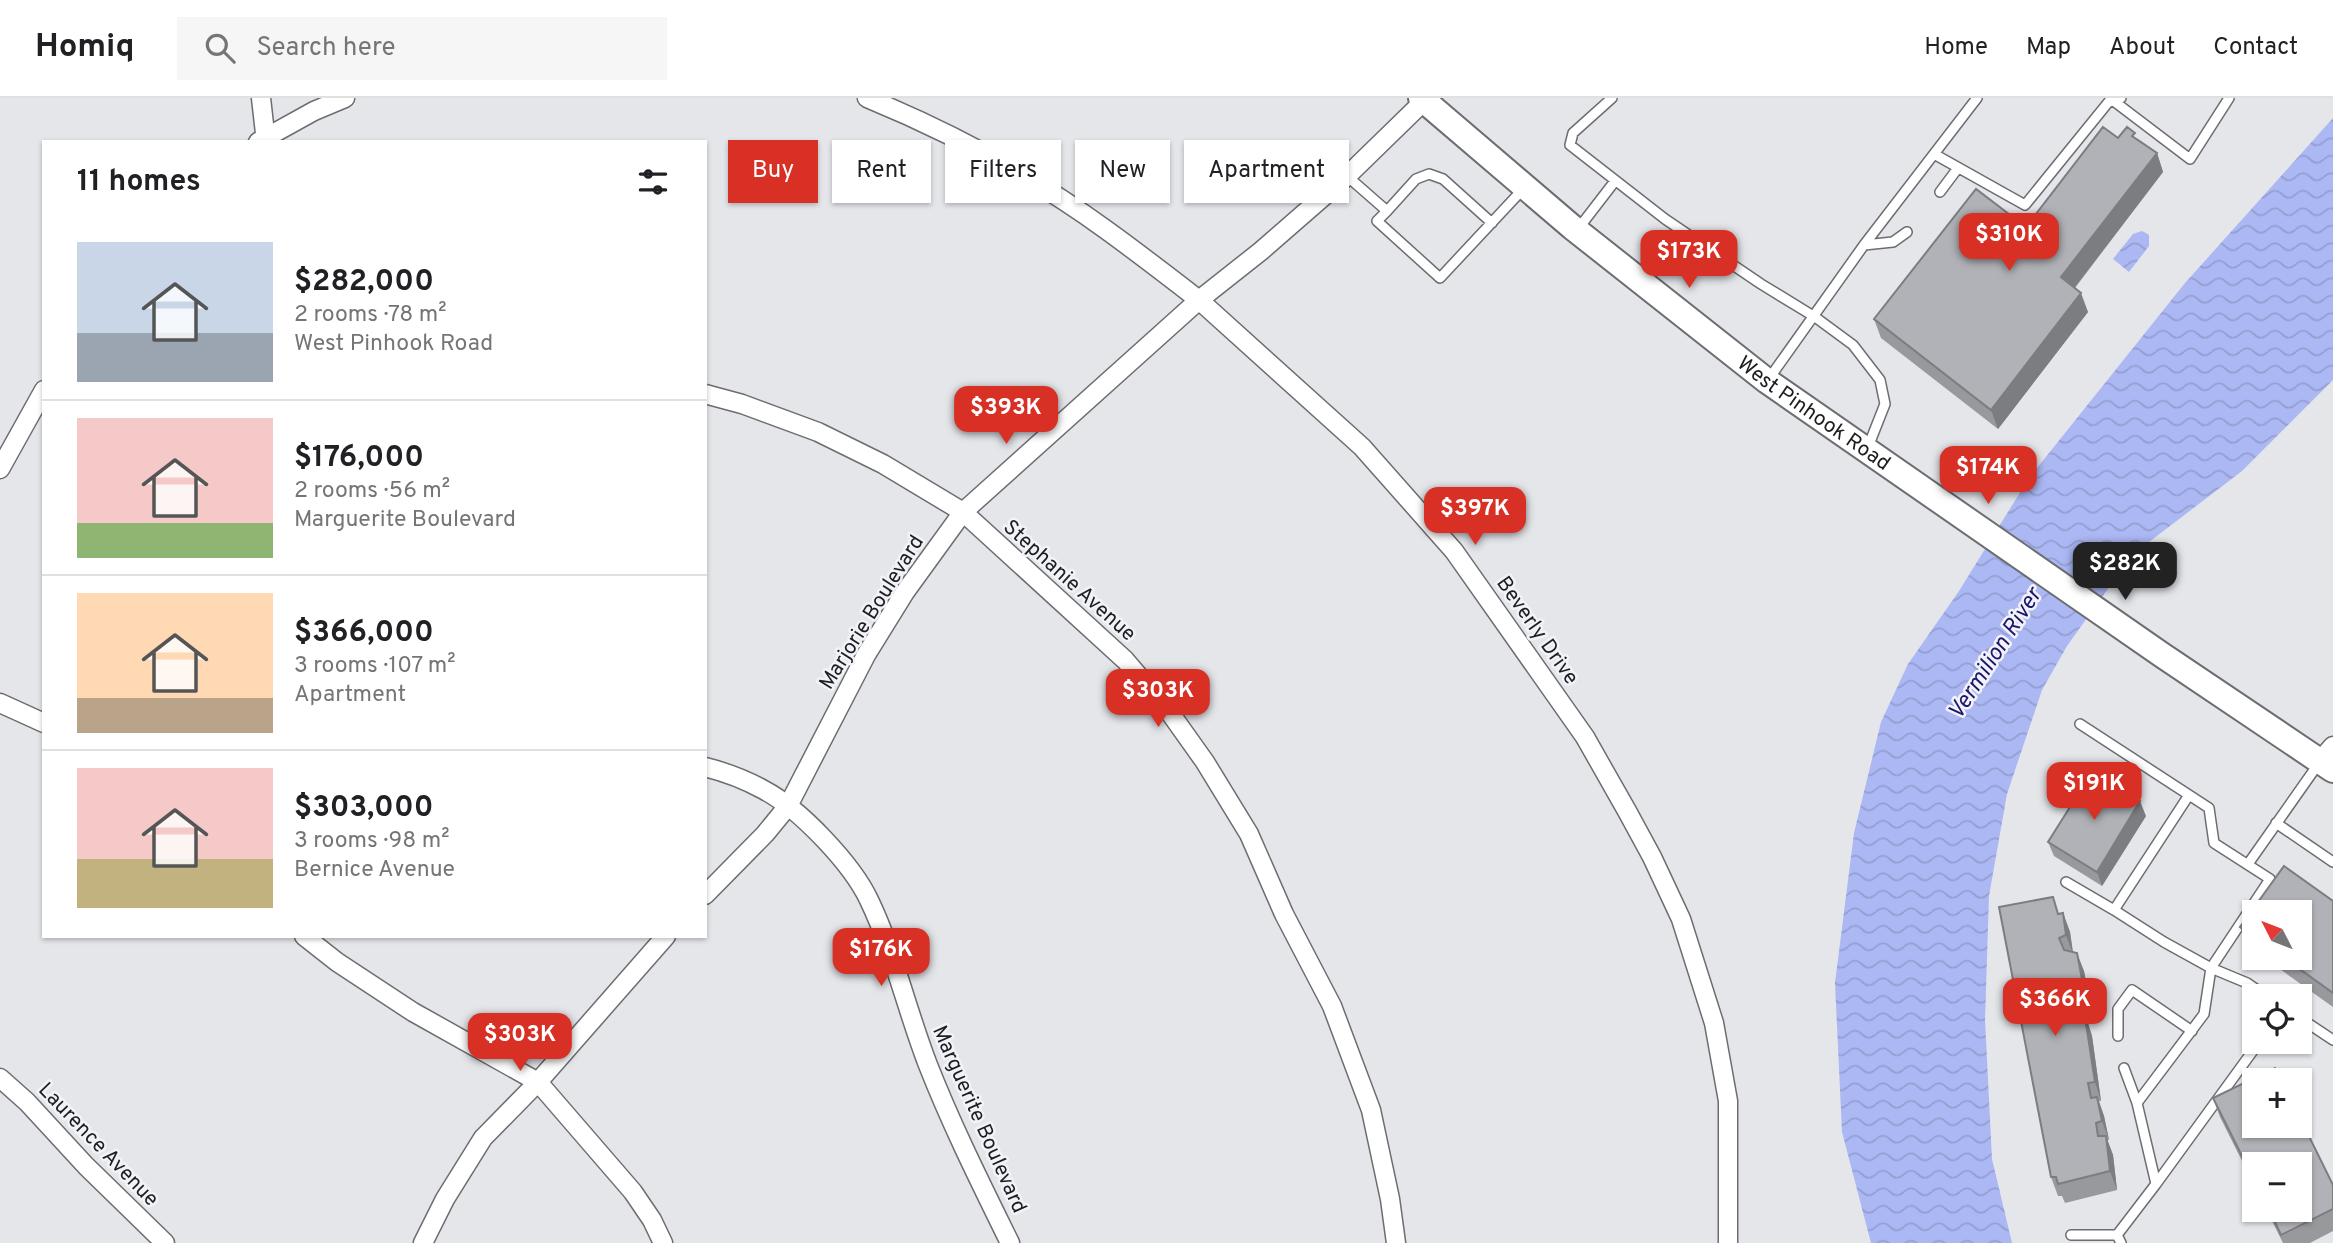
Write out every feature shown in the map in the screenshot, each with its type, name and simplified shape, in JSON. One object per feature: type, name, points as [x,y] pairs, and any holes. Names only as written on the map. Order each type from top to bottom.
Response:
[{"type":"main road","name":"West Pinhook Road","points":[[1422,99],[1577,230],[1767,381],[2162,655],[2329,759]]},
{"type":"street","points":[[261,98],[263,140],[314,111],[345,98]]},
{"type":"street","name":"Beverly Drive","points":[[867,98],[904,113],[1033,183],[1104,228],[1199,300],[1362,447],[1454,551],[1585,737],[1653,857],[1681,919],[1714,1023],[1728,1101],[1728,1243]]},
{"type":"street","name":"Marjorie Boulevard","points":[[1349,174],[1422,99]]},
{"type":"street","name":"Marjorie Boulevard","points":[[707,893],[765,834],[788,806],[866,655],[905,592],[963,512],[1199,300],[1316,203]]},
{"type":"street","points":[[0,469],[42,394]]},
{"type":"street","name":"Stephanie Avenue","points":[[707,395],[743,404],[818,432],[883,464],[963,512],[1125,660],[1168,710],[1205,762],[1249,834],[1284,914],[1332,1006],[1371,1110],[1390,1199],[1396,1243]]},
{"type":"street","points":[[0,703],[42,722]]},
{"type":"street","name":"Marguerite Boulevard","points":[[707,767],[764,790],[788,806],[828,844],[848,867],[869,899],[928,1065],[962,1145],[1010,1243]]},
{"type":"street","points":[[306,938],[413,1012],[538,1082],[632,1192],[652,1220],[663,1243]]},
{"type":"street","points":[[423,1243],[471,1154],[483,1138],[538,1082],[664,938]]},
{"type":"street","name":"Laurence Avenue","points":[[0,1078],[27,1102],[86,1166],[165,1243]]},
{"type":"lane","points":[[1612,98],[1573,133],[1570,145],[1712,251],[1815,317],[1853,345],[1880,380],[1885,404],[1867,449]]},
{"type":"lane","points":[[1767,381],[1864,246],[1977,98]]},
{"type":"lane","points":[[1934,154],[2025,205],[2116,99],[2190,159],[2229,98]]},
{"type":"lane","points":[[1940,192],[1958,168]]},
{"type":"lane","points":[[1492,223],[1443,179],[1429,173],[1416,179],[1377,221],[1440,278],[1492,223],[1525,187]]},
{"type":"lane","points":[[1349,178],[1387,211]]},
{"type":"lane","points":[[1577,230],[1615,181]]},
{"type":"lane","points":[[1864,246],[1893,242],[1907,232]]},
{"type":"lane","points":[[2080,724],[2208,808],[2214,843],[2270,879],[2210,968],[2204,1014],[2137,1102]]},
{"type":"lane","points":[[2248,864],[2276,823],[2329,759]]},
{"type":"lane","points":[[2114,910],[2189,795]]},
{"type":"lane","points":[[2276,823],[2333,862]]},
{"type":"lane","points":[[2066,882],[2164,943],[2210,968],[2248,984]]},
{"type":"lane","points":[[2118,1036],[2118,1009],[2132,990],[2192,1031]]},
{"type":"lane","points":[[2312,1026],[2333,1040]]},
{"type":"lane","points":[[2071,1235],[2119,1239],[2155,1184],[2250,1054]]},
{"type":"lane","points":[[2124,1068],[2137,1102],[2155,1184]]},
{"type":"water","name":"Vermilion River","points":[[2333,118],[2333,380],[2242,471],[2132,555],[2067,646],[2042,690],[2007,794],[1989,896],[1985,1020],[1992,1159],[2012,1243],[1871,1243],[1842,1132],[1835,983],[1854,833],[1881,722],[1908,664],[1959,591],[2029,478],[2185,283]]},
{"type":"water","points":[[2142,231],[2149,235],[2149,246],[2129,272],[2113,259],[2133,234]]},
{"type":"building","points":[[2103,127],[2118,138],[2127,127],[2135,133],[2132,136],[2157,153],[2061,277],[2081,293],[1991,410],[1874,319],[1976,189],[2026,227]]},
{"type":"building","points":[[2092,772],[2140,801],[2097,872],[2048,842]]},
{"type":"building","points":[[2284,866],[2333,901],[2333,993],[2301,970],[2312,970],[2312,900],[2259,900]]},
{"type":"building","points":[[2053,897],[2058,914],[2063,913],[2066,935],[2059,938],[2064,950],[2077,953],[2085,995],[2079,997],[2082,1012],[2077,1013],[2077,1018],[2085,1017],[2095,1082],[2088,1083],[2091,1098],[2097,1097],[2102,1121],[2096,1123],[2098,1136],[2106,1136],[2110,1171],[2058,1184],[2056,1177],[2051,1177],[1999,907]]},
{"type":"building","points":[[2242,1084],[2242,1138],[2310,1138],[2333,1185],[2333,1209],[2312,1220],[2312,1152],[2242,1152],[2242,1156],[2213,1098]]},
{"type":"building","points":[[2275,1222],[2307,1222],[2281,1235]]}]
